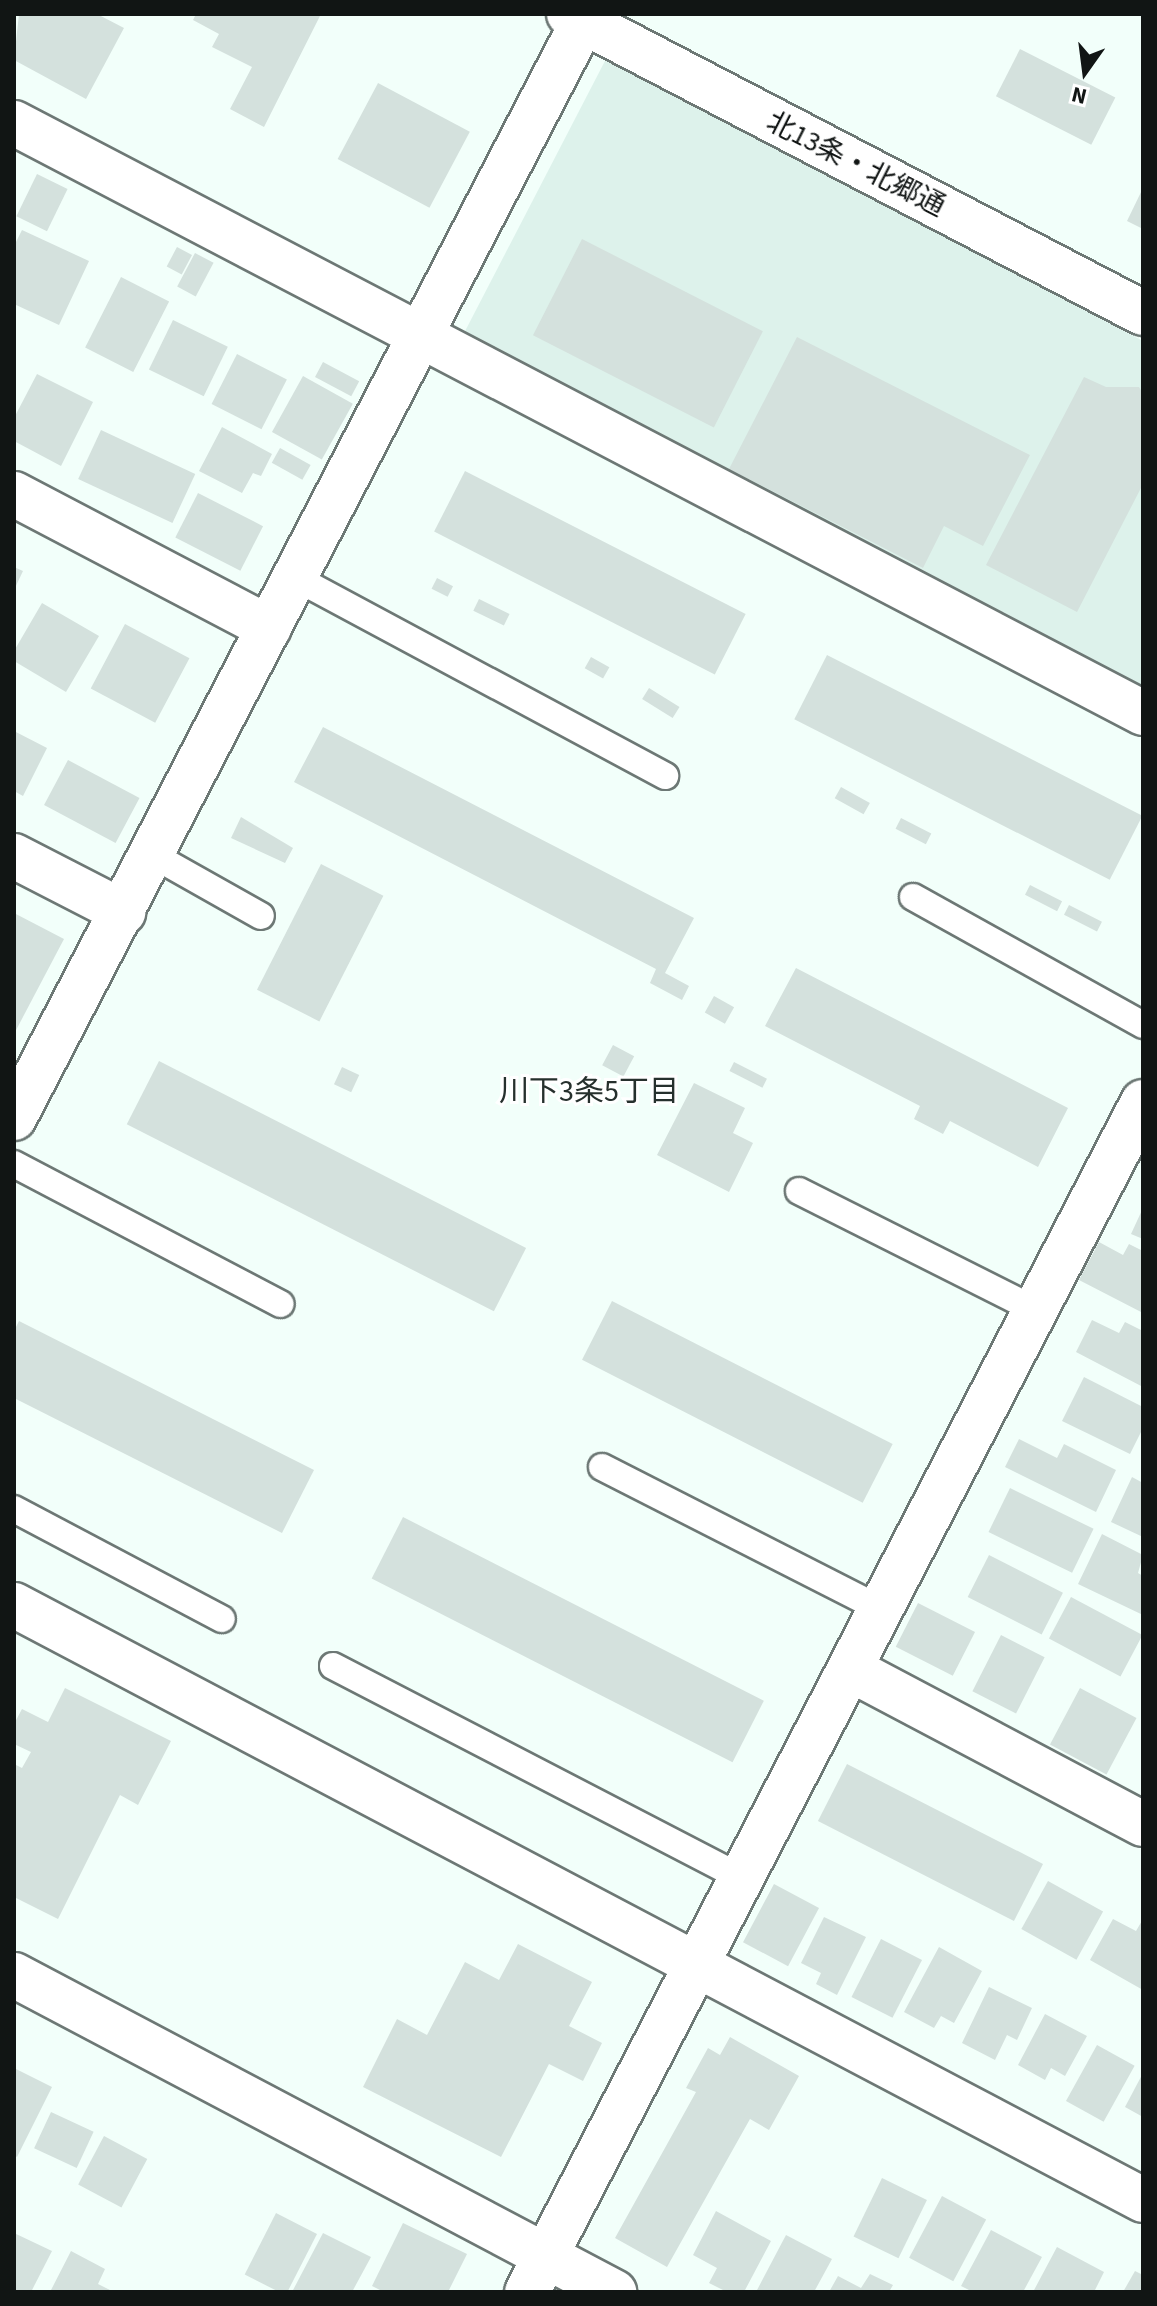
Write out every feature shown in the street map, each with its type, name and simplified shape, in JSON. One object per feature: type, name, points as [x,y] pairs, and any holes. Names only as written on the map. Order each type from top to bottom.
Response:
[{"type":"street","name":"北13条・北郷通","points":[[580,17],[1143,313]]},
{"type":"street","points":[[14,1118],[422,335],[580,17]]},
{"type":"street","points":[[14,123],[1143,713]]},
{"type":"street","points":[[14,494],[269,628]]},
{"type":"street","points":[[14,856],[123,912]]},
{"type":"street","points":[[536,2274],[1143,1102]]},
{"type":"street","points":[[14,1605],[1143,2200]]},
{"type":"street","points":[[850,1669],[1139,1812]]},
{"type":"street","points":[[14,1975],[536,2274],[614,2292]]},
{"type":"lane","points":[[296,578],[665,776]]},
{"type":"lane","points":[[151,854],[261,916]]},
{"type":"lane","points":[[913,897],[1143,1025]]},
{"type":"lane","points":[[14,1164],[281,1304]]},
{"type":"lane","points":[[799,1191],[1036,1310]]},
{"type":"lane","points":[[602,1467],[881,1609]]},
{"type":"lane","points":[[14,1509],[222,1619]]},
{"type":"lane","points":[[333,1666],[742,1878]]},
{"type":"shaded area","points":[[606,59],[1143,341],[1143,691],[462,337]]},
{"type":"building","points":[[19,14],[97,14],[124,28],[86,99],[14,60]]},
{"type":"building","points":[[196,14],[321,14],[264,127],[230,109],[252,67],[212,47],[219,34],[193,20]]},
{"type":"building","points":[[1020,49],[1115,98],[1091,145],[996,96]]},
{"type":"building","points":[[378,83],[470,132],[429,208],[338,159]]},
{"type":"building","points":[[37,174],[68,189],[47,231],[16,216]]},
{"type":"building","points":[[1143,188],[1143,229],[1127,221]]},
{"type":"building","points":[[22,230],[89,261],[59,325],[14,304],[14,246]]},
{"type":"building","points":[[582,239],[763,331],[714,427],[533,335]]},
{"type":"building","points":[[177,247],[192,255],[182,274],[167,266]]},
{"type":"building","points":[[195,253],[214,263],[196,296],[177,287]]},
{"type":"building","points":[[121,277],[169,302],[133,372],[85,347]]},
{"type":"building","points":[[173,320],[228,347],[204,396],[149,369]]},
{"type":"building","points":[[797,337],[1030,455],[983,546],[944,526],[923,568],[729,469]]},
{"type":"building","points":[[237,354],[287,379],[261,429],[212,404]]},
{"type":"building","points":[[323,362],[359,381],[351,396],[315,377]]},
{"type":"building","points":[[37,374],[93,402],[61,466],[14,441],[14,418]]},
{"type":"building","points":[[303,376],[353,404],[322,460],[272,432]]},
{"type":"building","points":[[1084,377],[1106,387],[1139,387],[1143,394],[1143,484],[1077,612],[986,565]]},
{"type":"building","points":[[222,427],[272,454],[261,476],[253,473],[242,493],[199,471]]},
{"type":"building","points":[[101,430],[195,474],[172,523],[78,479]]},
{"type":"building","points":[[280,448],[311,465],[302,480],[272,463]]},
{"type":"building","points":[[465,471],[746,614],[715,675],[434,532]]},
{"type":"building","points":[[198,493],[263,526],[240,571],[175,538]]},
{"type":"building","points":[[14,567],[23,571],[14,590]]},
{"type":"building","points":[[437,578],[453,586],[448,597],[432,589]]},
{"type":"building","points":[[479,599],[510,614],[504,626],[473,611]]},
{"type":"building","points":[[42,603],[99,636],[66,692],[14,661],[14,651]]},
{"type":"building","points":[[125,624],[189,658],[155,723],[91,688]]},
{"type":"building","points":[[827,655],[1142,816],[1110,880],[794,719]]},
{"type":"building","points":[[591,657],[609,667],[603,679],[585,668]]},
{"type":"building","points":[[649,688],[680,707],[673,718],[642,699]]},
{"type":"building","points":[[323,727],[694,918],[665,973],[689,986],[682,1000],[650,983],[656,969],[294,782]]},
{"type":"building","points":[[14,731],[47,748],[23,796],[14,791]]},
{"type":"building","points":[[68,760],[140,798],[116,843],[44,805]]},
{"type":"building","points":[[841,787],[870,803],[864,814],[835,798]]},
{"type":"building","points":[[241,817],[293,848],[285,863],[231,838]]},
{"type":"building","points":[[901,818],[931,833],[926,844],[896,829]]},
{"type":"building","points":[[321,864],[383,896],[319,1021],[257,990]]},
{"type":"building","points":[[1030,885],[1062,901],[1057,911],[1025,895]]},
{"type":"building","points":[[1069,905],[1102,922],[1097,932],[1064,915]]},
{"type":"building","points":[[14,913],[64,939],[14,1034]]},
{"type":"building","points":[[796,968],[1068,1108],[1038,1167],[950,1121],[943,1134],[914,1119],[920,1106],[765,1026]]},
{"type":"building","points":[[714,996],[734,1007],[725,1024],[705,1013]]},
{"type":"building","points":[[613,1045],[634,1056],[623,1077],[602,1065]]},
{"type":"building","points":[[159,1061],[526,1248],[494,1311],[127,1124]]},
{"type":"building","points":[[734,1062],[767,1079],[762,1088],[729,1071]]},
{"type":"building","points":[[342,1067],[359,1075],[351,1092],[334,1084]]},
{"type":"building","points":[[694,1083],[745,1108],[733,1133],[753,1143],[729,1192],[657,1155]]},
{"type":"building","points":[[1143,1208],[1143,1239],[1131,1234]]},
{"type":"building","points":[[1099,1242],[1123,1255],[1129,1244],[1143,1251],[1143,1313],[1079,1280]]},
{"type":"building","points":[[612,1301],[893,1444],[863,1503],[582,1360]]},
{"type":"building","points":[[1092,1320],[1119,1333],[1125,1322],[1143,1331],[1143,1387],[1076,1352]]},
{"type":"building","points":[[19,1321],[314,1470],[282,1533],[14,1398],[14,1331]]},
{"type":"building","points":[[1084,1377],[1143,1407],[1143,1428],[1130,1454],[1062,1421]]},
{"type":"building","points":[[1019,1439],[1057,1458],[1064,1444],[1116,1470],[1096,1512],[1005,1467]]},
{"type":"building","points":[[1132,1477],[1143,1483],[1143,1537],[1111,1522]]},
{"type":"building","points":[[1010,1488],[1094,1529],[1072,1573],[989,1532]]},
{"type":"building","points":[[403,1517],[764,1701],[733,1762],[372,1578]]},
{"type":"building","points":[[1102,1534],[1143,1555],[1138,1573],[1143,1576],[1143,1615],[1078,1584]]},
{"type":"building","points":[[989,1555],[1063,1593],[1042,1635],[968,1597]]},
{"type":"building","points":[[1071,1597],[1143,1635],[1120,1677],[1049,1638]]},
{"type":"building","points":[[918,1603],[975,1632],[953,1676],[896,1647]]},
{"type":"building","points":[[1001,1635],[1045,1657],[1016,1713],[972,1691]]},
{"type":"building","points":[[65,1688],[171,1741],[138,1805],[120,1795],[58,1919],[14,1897],[14,1764],[22,1768],[31,1752],[14,1744],[14,1724],[22,1709],[48,1722]]},
{"type":"building","points":[[1080,1688],[1137,1718],[1106,1775],[1050,1745]]},
{"type":"building","points":[[847,1764],[1043,1864],[1014,1921],[818,1821]]},
{"type":"building","points":[[1048,1881],[1103,1912],[1076,1960],[1021,1929]]},
{"type":"building","points":[[774,1884],[819,1908],[788,1966],[743,1942]]},
{"type":"building","points":[[824,1917],[866,1937],[837,1995],[816,1984],[821,1973],[801,1963]]},
{"type":"building","points":[[1113,1919],[1136,1931],[1143,1919],[1143,1990],[1090,1960]]},
{"type":"building","points":[[881,1939],[922,1960],[892,2018],[851,1997]]},
{"type":"building","points":[[518,1944],[592,1982],[569,2026],[602,2043],[583,2081],[549,2064],[501,2157],[363,2087],[397,2019],[427,2035],[465,1962],[499,1980]]},
{"type":"building","points":[[939,1947],[982,1971],[954,2023],[941,2016],[934,2028],[904,2012]]},
{"type":"building","points":[[989,1987],[1032,2008],[1017,2040],[1007,2035],[995,2060],[962,2043]]},
{"type":"building","points":[[1045,2014],[1087,2036],[1065,2076],[1051,2068],[1045,2080],[1018,2065]]},
{"type":"building","points":[[730,2037],[799,2076],[769,2130],[750,2119],[667,2267],[615,2238],[696,2092],[686,2088],[708,2048],[720,2055]]},
{"type":"building","points":[[1097,2045],[1135,2066],[1104,2122],[1066,2101]]},
{"type":"building","points":[[14,2068],[52,2087],[17,2157],[14,2155]]},
{"type":"building","points":[[1143,2073],[1143,2117],[1125,2107]]},
{"type":"building","points":[[51,2112],[94,2132],[77,2168],[34,2148]]},
{"type":"building","points":[[104,2136],[147,2159],[121,2208],[78,2185]]},
{"type":"building","points":[[882,2178],[927,2200],[898,2258],[854,2236]]},
{"type":"building","points":[[942,2196],[986,2219],[953,2281],[909,2258]]},
{"type":"building","points":[[716,2211],[771,2241],[744,2292],[727,2292],[709,2283],[717,2268],[693,2255]]},
{"type":"building","points":[[276,2213],[317,2234],[287,2292],[279,2292],[245,2274]]},
{"type":"building","points":[[403,2223],[467,2254],[448,2292],[384,2292],[372,2286]]},
{"type":"building","points":[[991,2230],[1042,2257],[1023,2292],[973,2292],[961,2286]]},
{"type":"building","points":[[14,2233],[52,2251],[31,2292],[14,2292]]},
{"type":"building","points":[[323,2233],[371,2257],[352,2292],[292,2292]]},
{"type":"building","points":[[786,2235],[832,2259],[814,2292],[756,2292]]},
{"type":"building","points":[[1057,2247],[1104,2272],[1094,2292],[1033,2292]]},
{"type":"building","points":[[71,2251],[105,2269],[98,2284],[114,2292],[50,2292]]},
{"type":"building","points":[[1135,2271],[1143,2275],[1143,2292],[1123,2292]]},
{"type":"building","points":[[870,2274],[893,2285],[889,2292],[829,2292],[838,2276],[861,2288]]},
{"type":"district","name":"川下3条5丁目","points":[[589,1092]]}]
